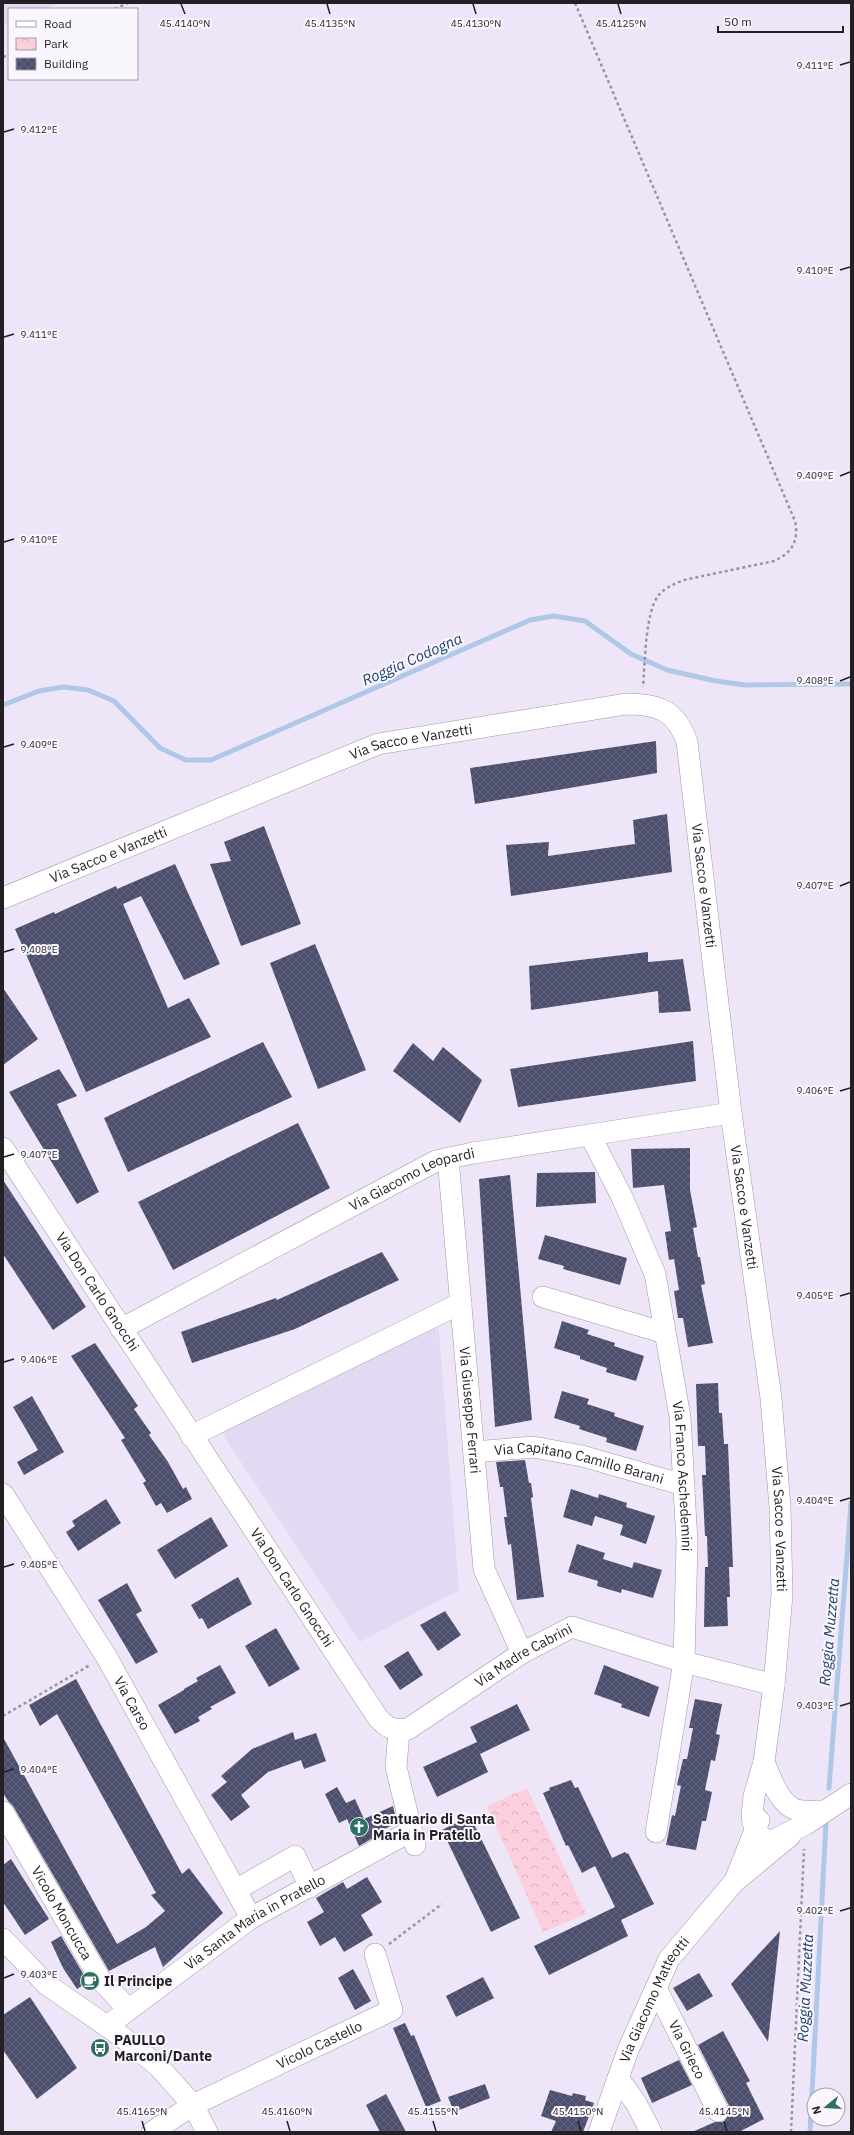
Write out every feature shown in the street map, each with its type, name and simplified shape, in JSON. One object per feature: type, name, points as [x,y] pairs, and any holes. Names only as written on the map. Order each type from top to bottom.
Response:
[{"type":"street","name":"Via Sacco e Vanzetti","points":[[3,898],[378,744],[626,704],[641,704],[664,709],[674,717],[682,728],[687,742],[731,1113],[771,1398],[780,1507],[782,1595],[768,1771],[754,1796],[752,1815],[756,1830]]},
{"type":"street","name":"Via Giacomo Leopardi","points":[[121,1328],[436,1161],[472,1153],[731,1113]]},
{"type":"street","name":"Via Franco Aschedemini","points":[[590,1135],[622,1197],[654,1274],[680,1417],[687,1542],[684,1662],[656,1832]]},
{"type":"street","name":"Via Don Carlo Gnocchi","points":[[3,1148],[191,1436],[378,1718],[385,1726],[399,1731]]},
{"type":"street","name":"Via Giuseppe Ferrari","points":[[448,1158],[484,1569],[522,1653]]},
{"type":"street","points":[[543,1297],[665,1333]]},
{"type":"street","points":[[191,1436],[461,1303]]},
{"type":"street","name":"Via Capitano Camillo Barani","points":[[474,1452],[533,1447],[582,1456],[684,1485]]},
{"type":"street","name":"Via Carso","points":[[3,1494],[106,1656],[251,1918]]},
{"type":"street","name":"Via Madre Cabrini","points":[[399,1731],[408,1729],[416,1724],[522,1653],[572,1627],[684,1662],[774,1685]]},
{"type":"street","name":"Via Santa Maria in Pratello","points":[[106,2026],[251,1918],[310,1887],[413,1838],[396,1767],[399,1731]]},
{"type":"street","points":[[768,1771],[782,1798],[789,1806],[798,1810],[823,1811]]},
{"type":"street","points":[[756,1830],[766,1840],[774,1840],[806,1824],[823,1811],[851,1794]]},
{"type":"street","name":"Vicolo Moncucca","points":[[3,1812],[100,1979],[128,2009]]},
{"type":"street","name":"Via Giacomo Matteotti","points":[[599,2132],[628,2050],[669,1959],[734,1882],[806,1824]]},
{"type":"street","name":"Via Giacomo Matteotti","points":[[734,1882],[756,1830]]},
{"type":"street","points":[[236,1890],[295,1856],[310,1887]]},
{"type":"street","points":[[3,1939],[46,1984],[106,2026],[158,2066],[193,2105],[208,2132]]},
{"type":"street","name":"Vicolo Castello","points":[[193,2105],[392,2010],[376,1954]]},
{"type":"street","name":"Via Grieco","points":[[656,1988],[718,2111]]},
{"type":"street","points":[[618,2078],[636,2102],[651,2132]]},
{"type":"street","points":[[152,2132],[193,2105]]},
{"type":"path","points":[[117,8],[128,3]]},
{"type":"path","points":[[575,3],[795,522],[797,531],[796,540],[792,548],[783,557],[774,561],[684,580],[665,589],[658,595],[650,614],[645,668]]},
{"type":"path","points":[[3,1716],[106,1656]]},
{"type":"path","points":[[791,2132],[806,1824]]},
{"type":"path","points":[[376,1954],[442,1904]]},
{"type":"shaded area","points":[[3,3],[60,3],[47,8],[8,8],[8,22],[3,25]]},
{"type":"shaded area","points":[[438,1318],[459,1590],[360,1642],[221,1432]]},
{"type":"green space","points":[[527,1788],[586,1914],[543,1932],[487,1806]]},
{"type":"building","points":[[656,741],[657,773],[475,804],[470,768]]},
{"type":"building","points":[[667,814],[672,872],[511,896],[506,845],[549,842],[548,856],[635,844],[633,820]]},
{"type":"building","points":[[264,826],[301,924],[241,946],[210,864],[231,861],[224,842]]},
{"type":"building","points":[[175,864],[220,964],[184,980],[141,896],[123,904],[168,1008],[189,998],[211,1037],[86,1092],[15,929],[54,912],[55,914],[116,886],[117,889]]},
{"type":"building","points":[[315,944],[366,1070],[318,1089],[270,963]]},
{"type":"building","points":[[648,952],[648,962],[683,959],[691,1011],[659,1013],[658,991],[531,1010],[529,966]]},
{"type":"building","points":[[3,988],[38,1039],[3,1065]]},
{"type":"building","points":[[693,1041],[696,1081],[518,1107],[510,1069]]},
{"type":"building","points":[[263,1042],[292,1097],[128,1172],[104,1118]]},
{"type":"building","points":[[413,1043],[433,1061],[443,1047],[482,1080],[460,1123],[393,1071]]},
{"type":"building","points":[[59,1069],[77,1096],[57,1104],[99,1192],[77,1204],[9,1092]]},
{"type":"building","points":[[298,1123],[330,1188],[173,1270],[138,1202]]},
{"type":"building","points":[[690,1148],[690,1190],[697,1227],[693,1228],[705,1284],[701,1285],[713,1343],[688,1347],[683,1318],[678,1318],[674,1291],[679,1290],[674,1259],[669,1260],[665,1232],[671,1231],[664,1185],[633,1188],[631,1149]]},
{"type":"building","points":[[595,1172],[596,1203],[536,1207],[537,1173]]},
{"type":"building","points":[[510,1175],[532,1420],[495,1427],[479,1179]]},
{"type":"building","points":[[3,1180],[86,1307],[53,1330],[3,1254]]},
{"type":"building","points":[[545,1235],[627,1258],[620,1285],[563,1269],[564,1266],[538,1259]]},
{"type":"building","points":[[382,1252],[399,1280],[295,1329],[192,1363],[181,1332],[276,1298],[277,1300]]},
{"type":"building","points":[[562,1321],[589,1330],[587,1334],[615,1343],[614,1346],[644,1356],[636,1381],[606,1372],[607,1368],[580,1359],[580,1356],[554,1348]]},
{"type":"building","points":[[95,1343],[138,1406],[134,1409],[151,1433],[149,1435],[168,1462],[183,1489],[186,1487],[192,1499],[167,1513],[161,1503],[156,1506],[143,1483],[146,1481],[121,1440],[125,1438],[71,1356]]},
{"type":"building","points":[[718,1383],[719,1413],[722,1413],[724,1444],[728,1444],[733,1567],[729,1567],[730,1597],[727,1597],[728,1626],[704,1627],[705,1567],[708,1567],[702,1475],[706,1475],[705,1446],[698,1446],[696,1384]]},
{"type":"building","points":[[562,1391],[589,1399],[587,1404],[615,1413],[614,1416],[644,1426],[636,1451],[606,1442],[607,1438],[579,1429],[580,1426],[554,1418]]},
{"type":"building","points":[[32,1396],[64,1452],[24,1475],[17,1462],[38,1450],[13,1407]]},
{"type":"building","points":[[525,1460],[533,1497],[531,1498],[544,1597],[517,1600],[511,1544],[508,1545],[504,1517],[507,1517],[503,1487],[500,1487],[496,1462]]},
{"type":"building","points":[[571,1489],[598,1498],[599,1494],[627,1503],[626,1507],[655,1516],[646,1544],[620,1535],[623,1525],[595,1516],[592,1526],[563,1517]]},
{"type":"building","points":[[106,1499],[121,1523],[78,1551],[66,1532],[75,1526],[72,1521]]},
{"type":"building","points":[[211,1517],[228,1546],[175,1579],[157,1550]]},
{"type":"building","points":[[577,1544],[605,1553],[603,1559],[632,1568],[634,1562],[662,1570],[653,1598],[622,1589],[621,1593],[597,1586],[598,1581],[568,1572]]},
{"type":"building","points":[[238,1577],[252,1604],[208,1629],[202,1618],[199,1619],[191,1605]]},
{"type":"building","points":[[127,1583],[142,1611],[136,1614],[158,1652],[136,1664],[98,1600]]},
{"type":"building","points":[[445,1611],[461,1635],[438,1651],[420,1625]]},
{"type":"building","points":[[276,1628],[300,1669],[269,1687],[245,1646]]},
{"type":"building","points":[[408,1651],[423,1675],[400,1690],[384,1666]]},
{"type":"building","points":[[220,1665],[236,1693],[210,1707],[212,1709],[198,1717],[200,1721],[175,1734],[158,1705],[198,1681],[196,1678]]},
{"type":"building","points":[[604,1665],[659,1687],[649,1717],[621,1707],[622,1704],[594,1694]]},
{"type":"building","points":[[76,1679],[182,1874],[189,1868],[223,1913],[163,1967],[155,1947],[109,1971],[13,1806],[3,1793],[3,1737],[117,1944],[146,1927],[165,1911],[151,1895],[156,1893],[57,1714],[40,1726],[29,1705]]},
{"type":"building","points":[[695,1699],[722,1704],[716,1734],[720,1735],[715,1761],[711,1760],[705,1790],[712,1792],[706,1821],[702,1821],[696,1850],[666,1845],[672,1815],[675,1816],[681,1786],[677,1785],[683,1759],[687,1759],[693,1728],[689,1728]]},
{"type":"building","points":[[517,1704],[530,1730],[480,1754],[488,1772],[437,1797],[423,1767],[477,1742],[470,1727]]},
{"type":"building","points":[[293,1732],[295,1740],[316,1733],[326,1761],[304,1769],[301,1760],[268,1772],[241,1795],[250,1807],[231,1821],[211,1795],[227,1782],[221,1776],[252,1749]]},
{"type":"building","points":[[571,1780],[575,1788],[578,1787],[612,1858],[625,1852],[627,1854],[628,1853],[654,1904],[621,1920],[628,1936],[549,1975],[534,1946],[615,1907],[595,1866],[582,1873],[568,1845],[566,1846],[543,1793],[550,1790],[549,1788]]},
{"type":"building","points":[[337,1787],[346,1803],[355,1799],[364,1819],[393,1806],[397,1823],[372,1835],[373,1838],[359,1846],[347,1819],[339,1823],[325,1794]]},
{"type":"building","points":[[470,1816],[520,1918],[491,1932],[442,1830]]},
{"type":"building","points":[[11,1859],[49,1919],[25,1935],[3,1902],[3,1865]]},
{"type":"building","points":[[367,1877],[382,1902],[361,1915],[373,1935],[344,1952],[335,1937],[320,1946],[307,1922],[324,1912],[316,1898],[343,1882],[347,1889]]},
{"type":"building","points":[[780,1931],[768,2042],[731,1984]]},
{"type":"building","points":[[61,1936],[88,1982],[77,1989],[63,1968],[51,1942]]},
{"type":"building","points":[[353,1969],[371,2001],[355,2010],[338,1978]]},
{"type":"building","points":[[699,1973],[713,1996],[687,2011],[673,1988]]},
{"type":"building","points":[[483,1977],[494,1998],[456,2017],[446,1996]]},
{"type":"building","points":[[30,1997],[77,2068],[37,2099],[3,2050],[3,2015]]},
{"type":"building","points":[[405,2023],[411,2036],[414,2035],[441,2101],[426,2107],[393,2028]]},
{"type":"building","points":[[723,2031],[750,2081],[746,2083],[764,2119],[739,2132],[692,2132],[715,2122],[724,2122],[730,2112],[729,2106],[698,2045]]},
{"type":"building","points":[[679,2060],[692,2085],[652,2103],[641,2078]]},
{"type":"building","points":[[485,2084],[490,2098],[454,2112],[448,2097]]},
{"type":"building","points":[[550,2090],[572,2096],[573,2093],[586,2096],[585,2100],[594,2103],[583,2132],[551,2132],[556,2121],[541,2116]]},
{"type":"building","points":[[386,2094],[406,2132],[380,2132],[366,2105]]},
{"type":"waterway","name":"Roggia Codogna","points":[[3,705],[39,691],[63,687],[88,690],[114,701],[160,748],[186,760],[211,760],[530,620],[554,616],[585,621],[631,654],[667,670],[716,681],[745,685],[851,684]]},
{"type":"waterway","name":"Roggia Muzzetta","points":[[829,1788],[851,1503]]},
{"type":"waterway","name":"Roggia Muzzetta","points":[[810,2132],[826,1822]]},
{"type":"place","name":"Santuario di Santa Maria in Pratello","points":[[359,1827]]},
{"type":"place","name":"Il Principe","points":[[90,1981]]},
{"type":"place","name":"PAULLO Marconi/Dante","points":[[100,2048]]}]
